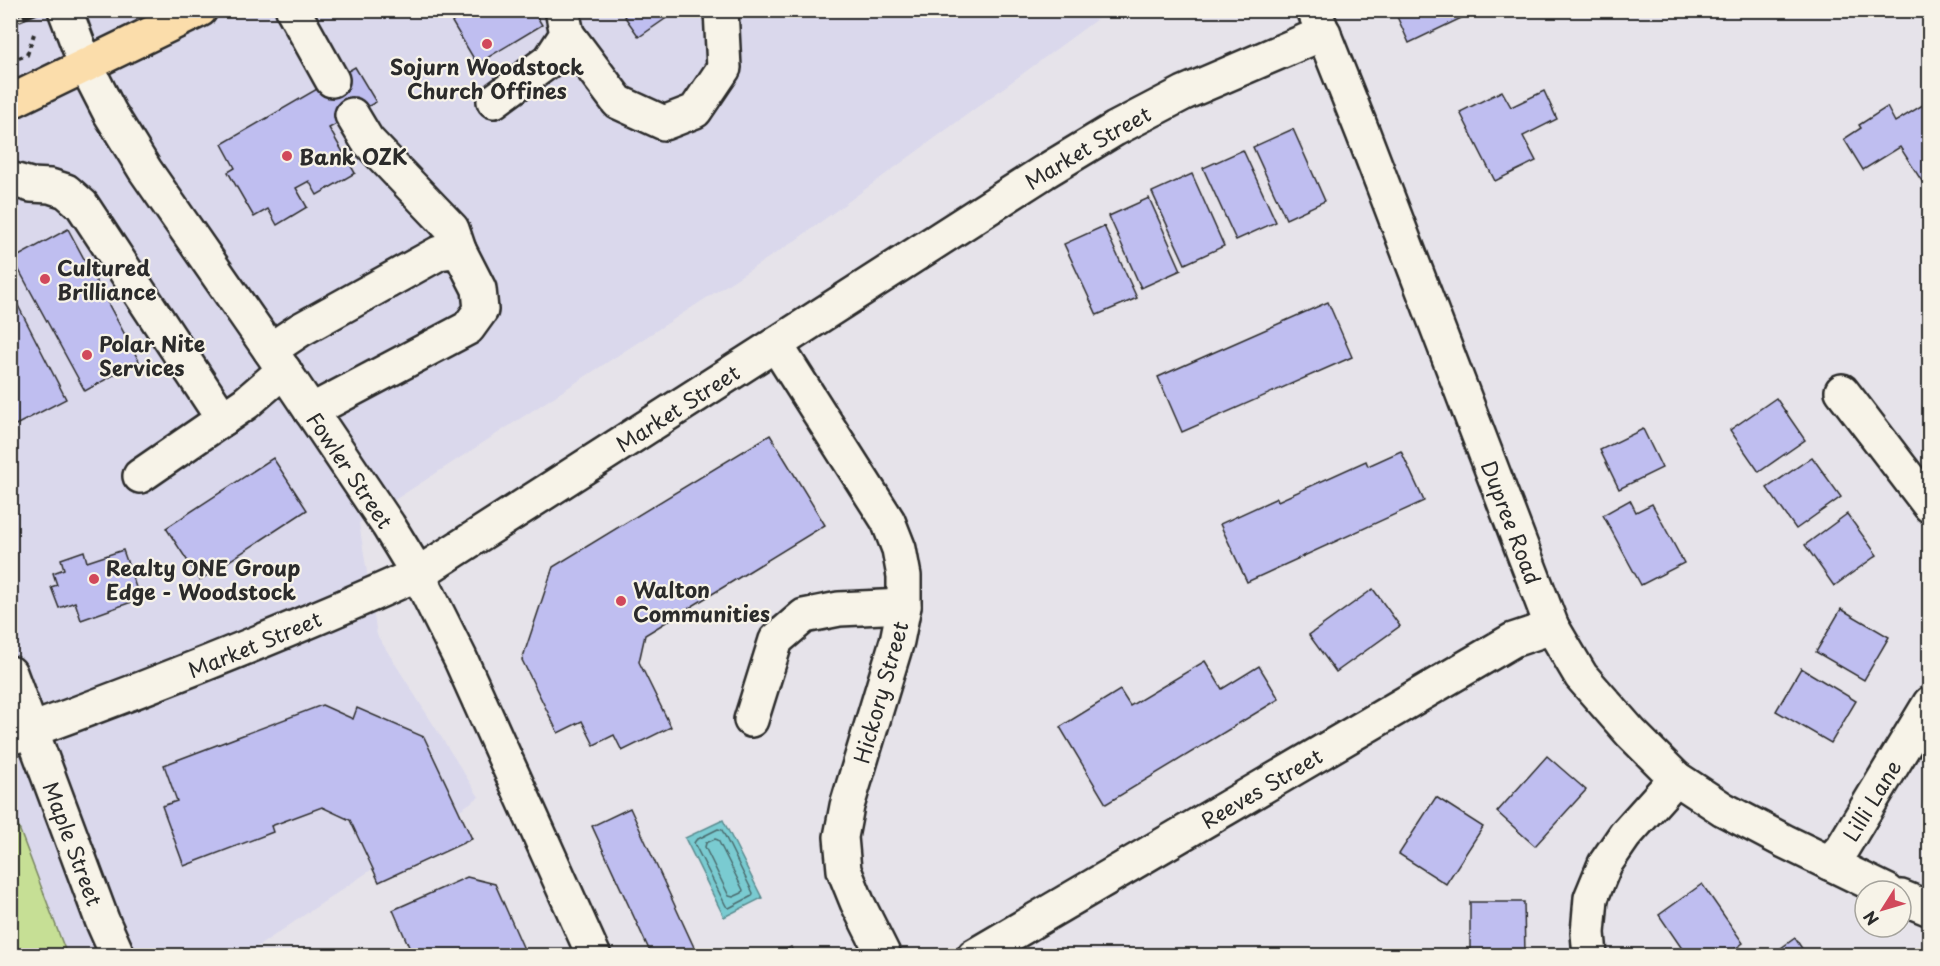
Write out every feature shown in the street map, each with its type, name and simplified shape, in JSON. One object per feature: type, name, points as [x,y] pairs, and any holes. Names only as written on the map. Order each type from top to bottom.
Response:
[{"type":"main road","points":[[10,102],[200,10]]},
{"type":"street","name":"Fowler Street","points":[[64,10],[86,66],[110,113],[145,170],[277,360],[388,525],[418,574],[460,658],[594,956]]},
{"type":"street","points":[[293,10],[332,81]]},
{"type":"street","points":[[564,22],[618,102],[664,123],[694,111],[724,68],[721,10]]},
{"type":"street","points":[[494,101],[550,60],[564,22]]},
{"type":"street","name":"Market Street","points":[[21,734],[186,673],[418,574],[1044,172],[1115,129],[1319,22]]},
{"type":"street","name":"Dupree Road","points":[[1319,22],[1552,627],[1581,676],[1630,733],[1676,778],[1723,809],[1862,879]]},
{"type":"street","points":[[311,411],[468,328],[481,310],[479,289],[459,250],[452,229],[367,140],[352,115]]},
{"type":"street","points":[[10,179],[66,191],[82,205],[223,419]]},
{"type":"street","points":[[140,476],[246,403],[300,330],[439,253],[459,250]]},
{"type":"street","name":"Hickory Street","points":[[776,345],[888,521],[900,549],[904,576],[904,606],[897,641],[847,806],[841,837],[844,870],[884,956]]},
{"type":"street","points":[[1842,391],[1929,507]]},
{"type":"street","points":[[751,720],[776,640],[804,616],[839,609],[904,606]]},
{"type":"street","name":"Reeves Street","points":[[974,956],[1513,640],[1552,627]]},
{"type":"street","name":"Maple Street","points":[[10,673],[21,734],[118,956]]},
{"type":"street","name":"Lilli Lane","points":[[1829,863],[1843,847],[1929,703]]},
{"type":"street","points":[[1590,956],[1588,933],[1591,898],[1605,864],[1625,835],[1676,778]]},
{"type":"street","points":[[1913,902],[1929,909]]},
{"type":"path","points":[[10,61],[27,55],[34,34]]},
{"type":"shaded area","points":[[11,11],[1108,11],[796,240],[359,523],[377,635],[479,797],[245,955],[11,955]]},
{"type":"green space","points":[[11,807],[67,955],[11,955]]},
{"type":"water","points":[[723,820],[762,898],[724,917],[685,838]]},
{"type":"building","name":"Sojurn Woodstock Church Offines","points":[[471,10],[533,10],[542,25],[477,64],[452,22]]},
{"type":"building","points":[[620,10],[678,10],[639,37]]},
{"type":"building","points":[[1394,10],[1478,10],[1409,43]]},
{"type":"building","name":"Bank OZK","points":[[355,67],[376,102],[329,128],[355,173],[317,195],[309,181],[296,188],[307,207],[277,225],[268,209],[254,217],[228,172],[235,168],[222,144]]},
{"type":"building","points":[[1502,91],[1511,107],[1544,91],[1557,119],[1523,136],[1536,161],[1495,181],[1460,112]]},
{"type":"building","points":[[1926,103],[1930,108],[1930,194],[1900,147],[1863,170],[1844,139],[1861,128],[1859,125],[1887,107],[1895,122]]},
{"type":"building","points":[[1293,129],[1325,201],[1286,219],[1253,147]]},
{"type":"building","points":[[1243,150],[1276,222],[1236,240],[1203,168]]},
{"type":"building","points":[[1192,174],[1224,246],[1185,264],[1152,192]]},
{"type":"building","points":[[1149,198],[1181,270],[1141,288],[1109,216]]},
{"type":"building","points":[[1104,226],[1137,298],[1097,315],[1064,244]]},
{"type":"building","points":[[68,229],[139,361],[85,391],[13,259]]},
{"type":"building","points":[[10,290],[66,399],[10,428]]},
{"type":"building","points":[[1328,302],[1352,357],[1182,432],[1158,377]]},
{"type":"building","points":[[1776,398],[1805,440],[1759,472],[1730,430]]},
{"type":"building","points":[[1643,429],[1662,468],[1619,489],[1600,450]]},
{"type":"building","name":"Walton Communities","points":[[770,435],[825,525],[645,635],[639,662],[671,727],[622,751],[614,735],[594,745],[582,721],[558,733],[522,660],[553,567]]},
{"type":"building","points":[[1401,451],[1424,501],[1247,582],[1220,524],[1277,498],[1278,501],[1366,461],[1368,466]]},
{"type":"building","points":[[1812,457],[1841,497],[1796,529],[1767,488]]},
{"type":"building","points":[[273,458],[307,510],[200,580],[166,528]]},
{"type":"building","points":[[1630,500],[1636,512],[1652,504],[1684,563],[1641,585],[1603,515]]},
{"type":"building","points":[[1847,514],[1877,555],[1834,586],[1805,545]]},
{"type":"building","name":"Realty ONE Group Edge - Woodstock","points":[[123,550],[140,599],[81,620],[75,602],[59,608],[51,587],[57,585],[53,573],[64,569],[61,559],[84,551],[87,562]]},
{"type":"building","points":[[1373,589],[1400,626],[1336,672],[1309,635]]},
{"type":"building","points":[[1841,609],[1889,637],[1864,680],[1816,652]]},
{"type":"building","points":[[1205,661],[1222,689],[1259,666],[1279,699],[1106,804],[1060,727],[1120,690],[1130,706]]},
{"type":"building","points":[[1801,668],[1856,701],[1831,743],[1776,711]]},
{"type":"building","points":[[322,705],[353,719],[357,708],[424,737],[472,839],[379,882],[350,820],[322,807],[271,826],[273,832],[184,866],[162,806],[177,801],[164,765]]},
{"type":"building","points":[[1547,756],[1586,790],[1535,846],[1497,812]]},
{"type":"building","points":[[1436,797],[1483,827],[1446,884],[1399,854]]},
{"type":"building","points":[[630,808],[698,956],[652,956],[592,826]]},
{"type":"building","points":[[467,877],[495,884],[527,956],[413,956],[393,910]]},
{"type":"building","points":[[1702,884],[1743,943],[1725,956],[1687,956],[1659,915]]},
{"type":"building","points":[[1470,902],[1524,902],[1525,956],[1470,956]]},
{"type":"building","points":[[1795,938],[1807,956],[1770,956]]},
{"type":"building","points":[[791,947],[795,956],[773,956]]},
{"type":"railway","points":[[10,22],[40,10]]},
{"type":"place","name":"Sojurn Woodstock Church Offines","points":[[487,44]]},
{"type":"place","name":"Bank OZK","points":[[287,156]]},
{"type":"place","name":"Cultured Brilliance","points":[[45,279]]},
{"type":"place","name":"Polar Nite Services","points":[[87,355]]},
{"type":"place","name":"Realty ONE Group Edge - Woodstock","points":[[94,579]]},
{"type":"place","name":"Walton Communities","points":[[621,601]]}]
